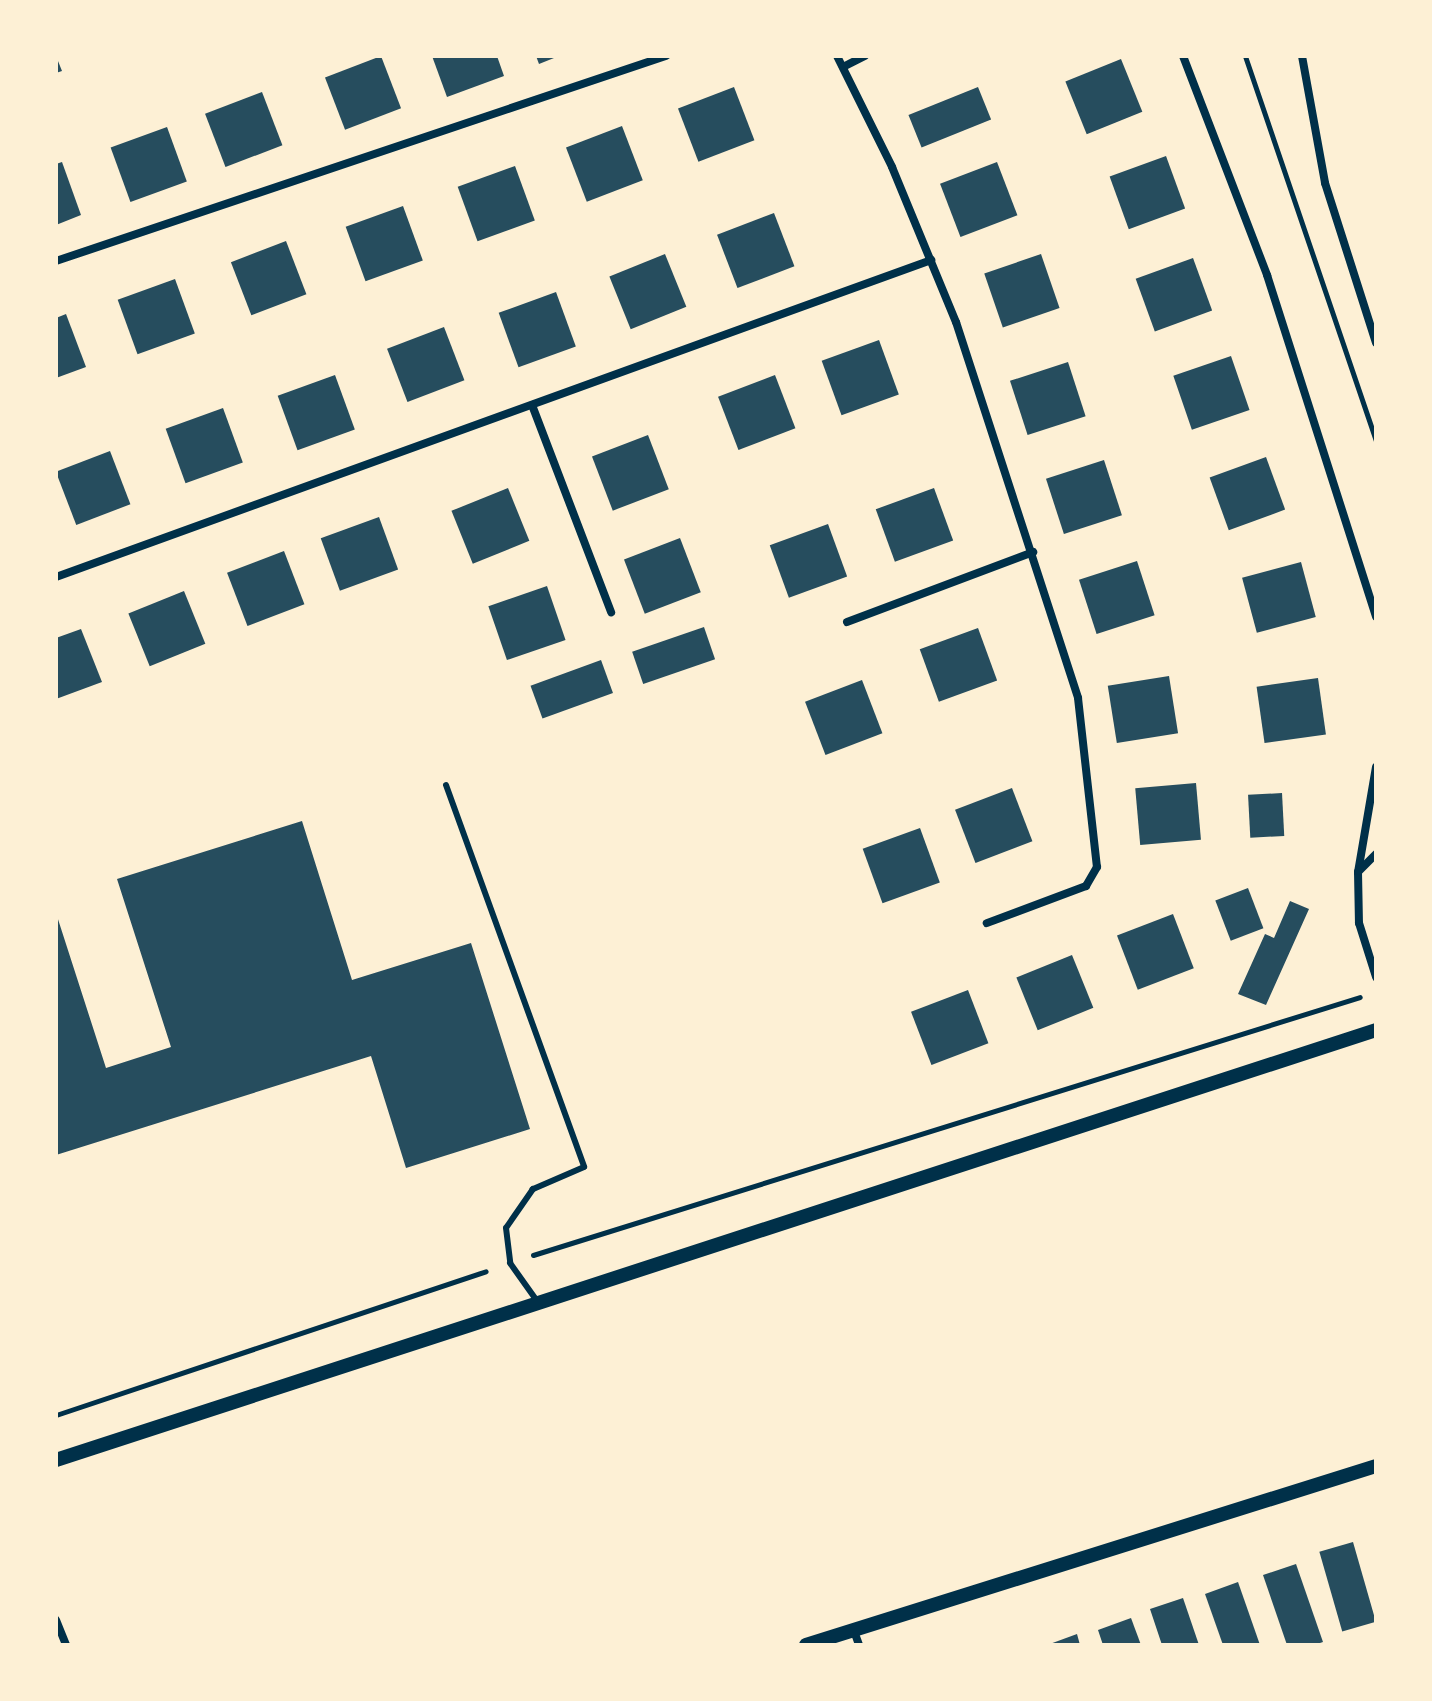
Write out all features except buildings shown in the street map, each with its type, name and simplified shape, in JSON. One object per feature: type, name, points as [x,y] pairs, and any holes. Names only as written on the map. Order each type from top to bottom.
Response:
[{"type":"street","points":[[56,261],[666,56]]},
{"type":"street","points":[[837,56],[931,260],[1033,552],[1078,698],[1097,867],[1086,886],[987,923]]},
{"type":"street","points":[[843,67],[865,56]]},
{"type":"street","points":[[1183,56],[1267,275],[1376,617]]},
{"type":"street","points":[[1302,56],[1325,183],[1376,343]]},
{"type":"street","points":[[56,577],[931,260]]},
{"type":"street","points":[[532,405],[611,612]]},
{"type":"street","points":[[847,622],[1033,552]]},
{"type":"street","points":[[1376,767],[1358,872],[1359,923],[1376,977]]},
{"type":"street","points":[[1358,872],[1376,854]]},
{"type":"street","points":[[56,1460],[1376,1030]]},
{"type":"street","points":[[806,1645],[857,1638],[1376,1466]]},
{"type":"street","points":[[56,1620],[66,1645]]},
{"type":"lane","points":[[446,785],[584,1167],[545,1182],[523,1198],[506,1228],[510,1263],[537,1301]]},
{"type":"path","points":[[1245,56],[1376,440]]},
{"type":"path","points":[[56,1415],[510,1263],[1376,992]]}]
